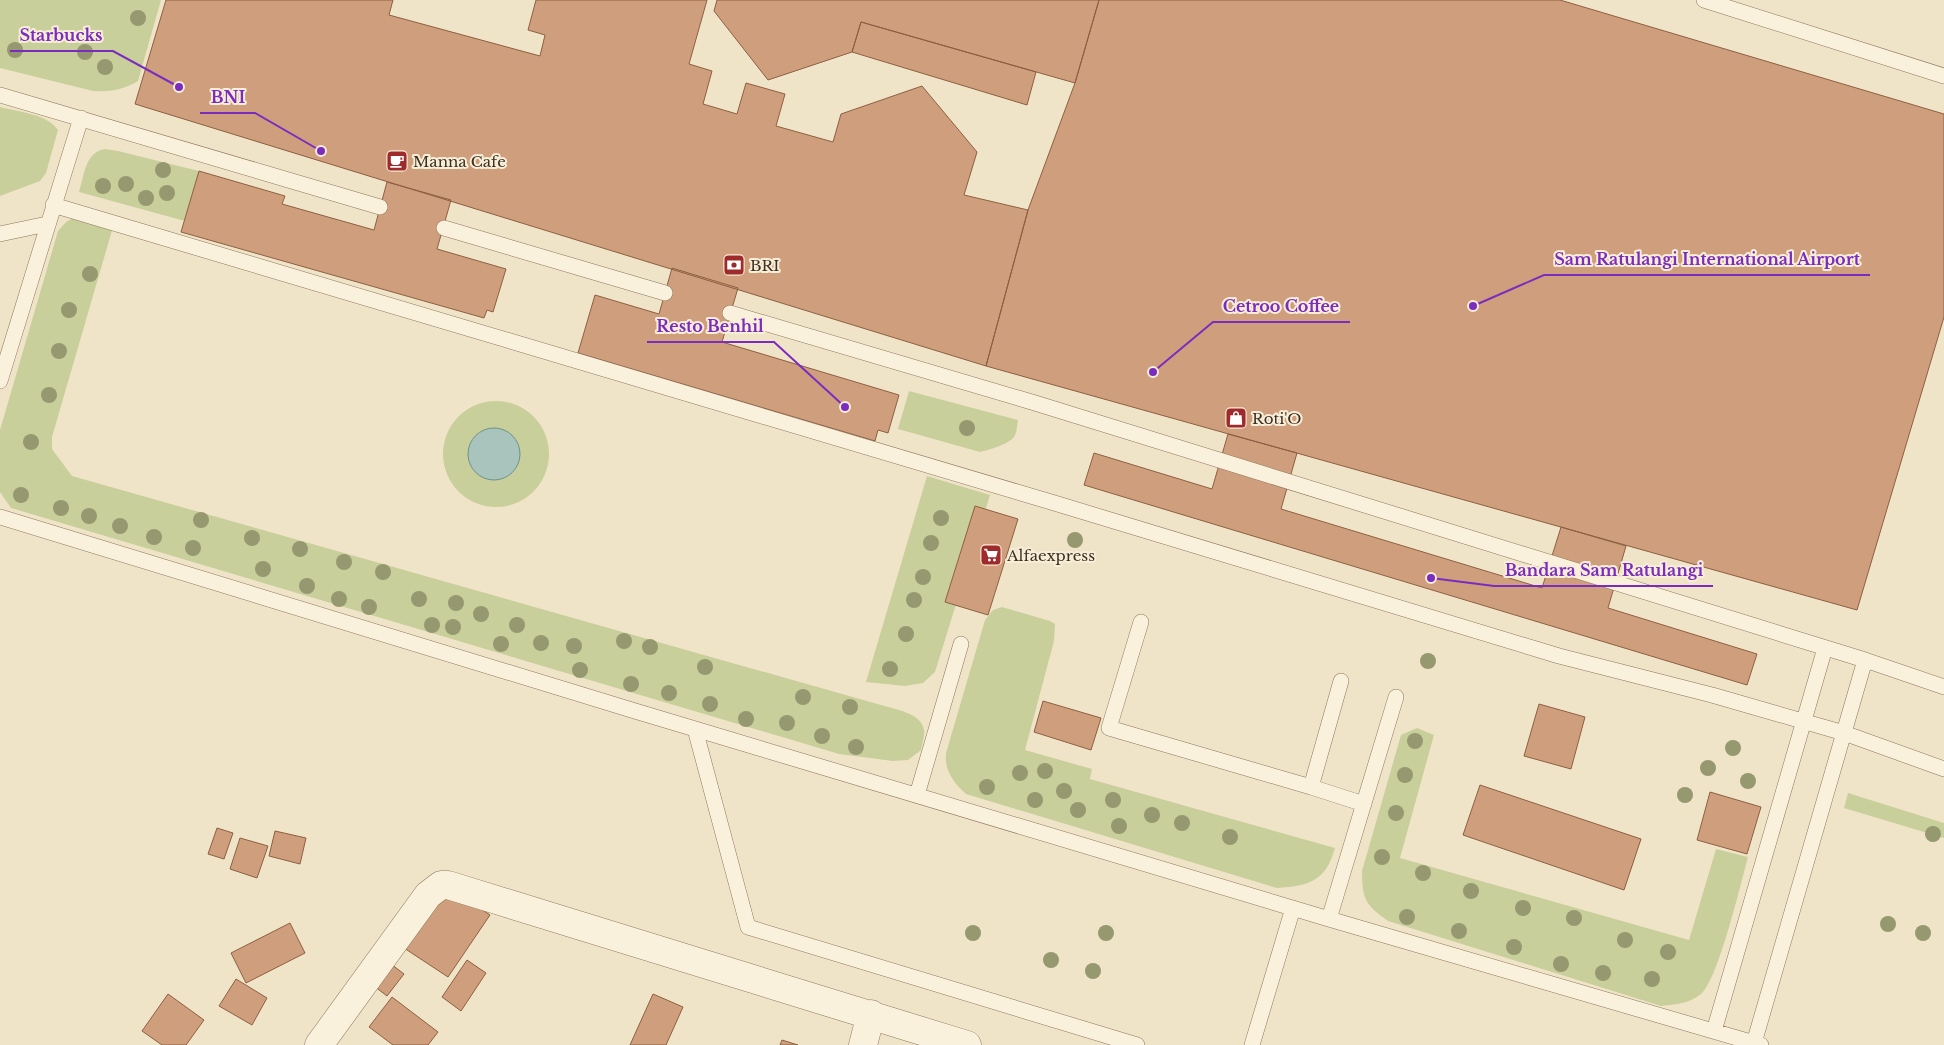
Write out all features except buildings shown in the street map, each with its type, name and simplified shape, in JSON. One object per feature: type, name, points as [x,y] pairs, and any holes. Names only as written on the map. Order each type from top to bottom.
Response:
[{"type":"street","points":[[319,1045],[428,894],[442,885],[448,885],[967,1045]]},
{"type":"street","points":[[863,1045],[871,1014]]},
{"type":"lane","points":[[1704,0],[1944,76]]},
{"type":"lane","points":[[0,95],[380,207]]},
{"type":"lane","points":[[0,381],[81,118]]},
{"type":"lane","points":[[53,205],[1061,505],[1550,654],[1712,695],[1844,733],[1944,769]]},
{"type":"lane","points":[[0,234],[47,224]]},
{"type":"lane","points":[[444,228],[665,293]]},
{"type":"lane","points":[[730,313],[1045,406],[1866,660],[1944,687]]},
{"type":"lane","points":[[0,517],[695,729],[1329,919],[1758,1044],[1866,660]]},
{"type":"lane","points":[[1141,622],[1109,728],[1364,804]]},
{"type":"lane","points":[[917,794],[961,644]]},
{"type":"lane","points":[[1714,1031],[1825,648]]},
{"type":"lane","points":[[1311,787],[1341,681]]},
{"type":"lane","points":[[1329,919],[1396,697]]},
{"type":"lane","points":[[695,729],[748,927],[1137,1045]]},
{"type":"lane","points":[[1252,1045],[1293,908]]},
{"type":"green space","points":[[0,0],[161,0],[138,81],[111,91],[93,91],[0,68]]},
{"type":"green space","points":[[0,107],[40,117],[47,120],[58,130],[46,173],[40,181],[0,196]]},
{"type":"green space","points":[[105,149],[199,171],[185,221],[79,192],[89,160],[98,151]]},
{"type":"green space","points":[[73,218],[113,227],[52,437],[52,449],[72,476],[900,710],[918,719],[922,724],[924,737],[921,750],[908,760],[893,761],[839,754],[11,508],[0,492],[0,430],[58,231],[66,222]]},
{"type":"green space","points":[[909,391],[1018,420],[1015,435],[1011,440],[1003,444],[980,452],[898,429]]},
{"type":"green space","points":[[496,401],[516,405],[533,417],[545,434],[549,454],[545,474],[533,491],[516,503],[496,507],[476,503],[459,491],[447,474],[443,454],[447,434],[459,417],[476,405]]},
{"type":"green space","points":[[927,476],[990,495],[935,672],[923,683],[905,686],[866,682]]},
{"type":"green space","points":[[1002,607],[1055,624],[1054,641],[1025,750],[1092,769],[1090,779],[1335,848],[1327,868],[1315,880],[1298,886],[1277,888],[966,794],[948,771],[946,753],[985,620],[993,610]]},
{"type":"green space","points":[[1417,728],[1434,735],[1400,858],[1689,940],[1716,849],[1748,857],[1735,908],[1715,970],[1708,985],[1701,994],[1687,1002],[1661,1006],[1388,921],[1375,911],[1364,895],[1362,871],[1401,735]]},
{"type":"green space","points":[[1848,793],[1944,823],[1944,838],[1844,808]]},
{"type":"water","points":[[494,428],[504,430],[512,436],[518,444],[520,454],[518,464],[512,472],[504,478],[494,480],[484,478],[476,472],[470,464],[468,454],[470,444],[476,436],[484,430]]},
{"type":"place","name":"Starbucks","points":[[179,87]]},
{"type":"place","name":"BNI","points":[[321,151]]},
{"type":"place","name":"Manna Cafe","points":[[397,161]]},
{"type":"place","name":"BRI","points":[[734,265]]},
{"type":"place","name":"Sam Ratulangi International Airport","points":[[1473,306]]},
{"type":"place","name":"Cetroo Coffee","points":[[1153,372]]},
{"type":"place","name":"Resto Benhil","points":[[845,407]]},
{"type":"place","name":"Roti'O","points":[[1236,418]]},
{"type":"place","name":"Alfaexpress","points":[[991,555]]},
{"type":"place","name":"Bandara Sam Ratulangi","points":[[1431,578]]}]
